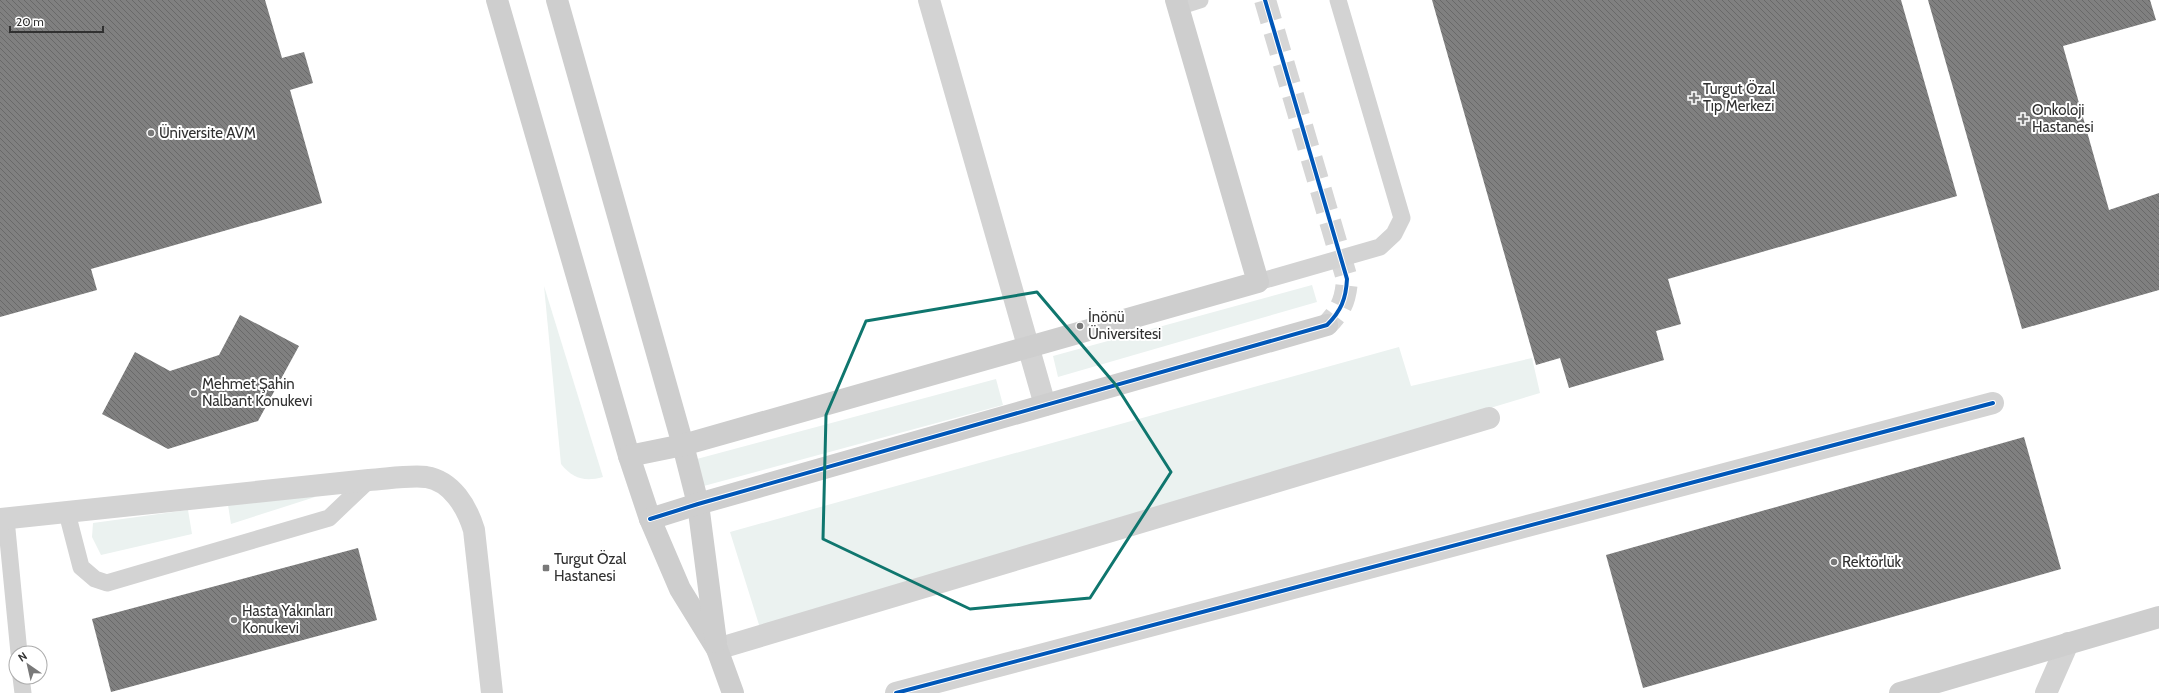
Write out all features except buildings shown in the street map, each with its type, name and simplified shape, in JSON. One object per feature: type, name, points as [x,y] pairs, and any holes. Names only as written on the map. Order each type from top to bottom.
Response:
[{"type":"street","points":[[497,0],[629,456],[650,519],[680,589],[717,649],[733,693]]},
{"type":"street","points":[[557,0],[683,445],[698,504],[717,649]]},
{"type":"street","points":[[929,0],[1044,405]]},
{"type":"street","points":[[629,456],[683,445],[1258,282],[1177,3]]},
{"type":"street","points":[[650,519],[698,504],[1328,325]]},
{"type":"street","points":[[896,693],[1993,403]]},
{"type":"street","points":[[717,649],[1490,418]]},
{"type":"street","points":[[3,519],[369,480],[426,477],[453,491],[470,515],[474,530],[492,693]]},
{"type":"street","points":[[1900,693],[2068,643],[2159,618]]},
{"type":"street","points":[[2046,693],[2068,643]]},
{"type":"lane","points":[[1177,3],[1200,0]]},
{"type":"lane","points":[[1258,282],[1380,247],[1394,234],[1402,218],[1338,0]]},
{"type":"lane","points":[[67,513],[81,567],[95,579],[107,583],[329,518],[369,480]]},
{"type":"lane","points":[[3,519],[18,645]]},
{"type":"highlighted area","points":[[1037,292],[1115,384],[1171,472],[1090,598],[970,609],[823,539],[826,415],[866,321]]},
{"type":"shaded area","points":[[1312,285],[1317,302],[1058,377],[1053,356]]},
{"type":"shaded area","points":[[544,286],[603,477],[591,479],[580,478],[570,473],[561,464]]},
{"type":"shaded area","points":[[1399,347],[1411,386],[1532,358],[1540,393],[760,628],[730,532]]},
{"type":"shaded area","points":[[996,379],[1003,405],[700,487],[693,460]]},
{"type":"shaded area","points":[[305,496],[315,497],[231,524],[228,505]]},
{"type":"shaded area","points":[[188,510],[192,534],[101,555],[92,537],[93,523]]},
{"type":"tunnel","points":[[1265,0],[1347,279],[1342,304],[1336,315],[1327,325]]},
{"type":"cycle path","points":[[650,519],[1327,325],[1336,315],[1342,304],[1347,279],[1265,0]]},
{"type":"cycle path","points":[[896,693],[1993,403]]},
{"type":"place","name":"Turgut Özal Tıp Merkezi","points":[[1694,98]]},
{"type":"place","name":"Onkoloji Hastanesi","points":[[2023,119]]},
{"type":"place","name":"Üniversite AVM","points":[[151,133]]},
{"type":"place","name":"İnönü Üniversitesi","points":[[1080,326]]},
{"type":"place","name":"Mehmet Şahin Nalbant Konukevi","points":[[194,393]]},
{"type":"place","name":"Rektörlük","points":[[1834,562]]},
{"type":"place","name":"Turgut Özal Hastanesi","points":[[546,568]]},
{"type":"place","name":"Hasta Yakınları Konukevi","points":[[234,620]]}]
